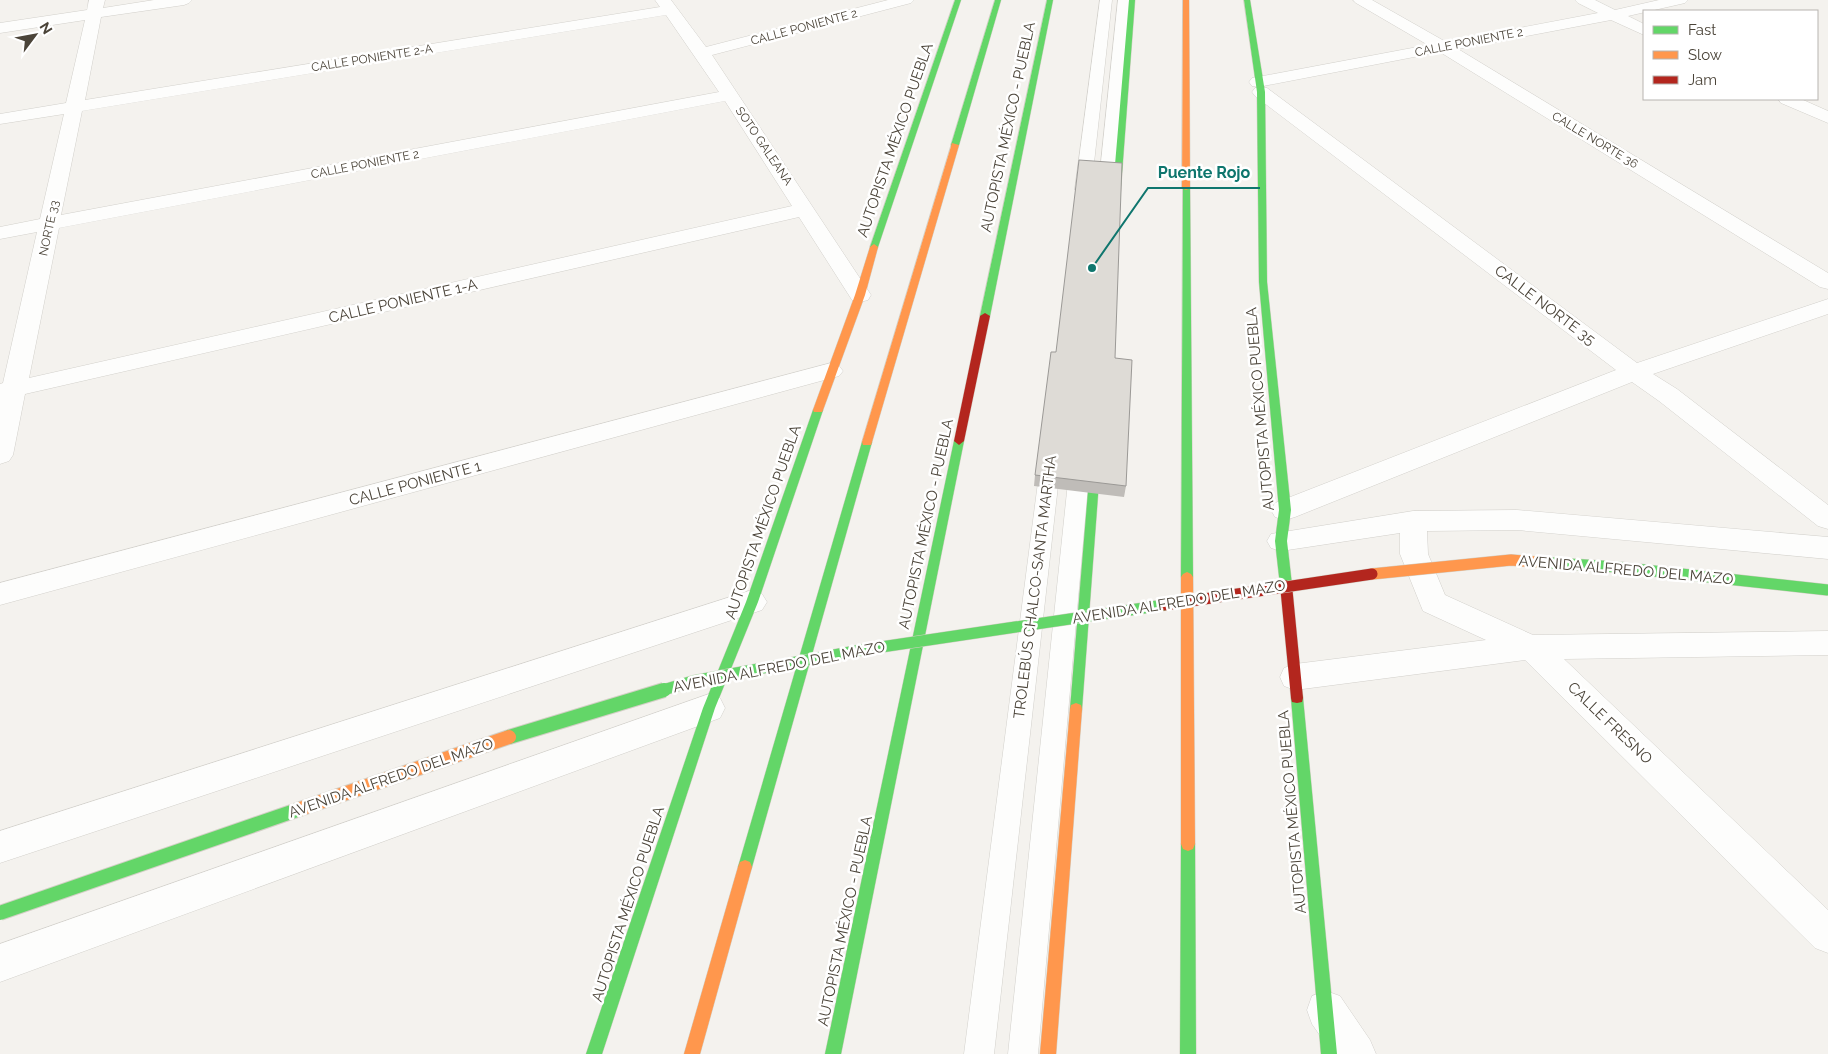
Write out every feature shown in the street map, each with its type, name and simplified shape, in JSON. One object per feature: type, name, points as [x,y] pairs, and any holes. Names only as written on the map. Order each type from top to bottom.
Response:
[{"type":"main road","name":"AUTOPISTA MÉXICO PUEBLA","points":[[594,1054],[709,708],[752,602],[831,371],[860,295],[877,237],[958,0]]},
{"type":"main road","points":[[692,1054],[826,582],[998,0]]},
{"type":"main road","name":"AUTOPISTA MÉXICO - PUEBLA","points":[[833,1054],[1050,0]]},
{"type":"main road","points":[[1110,211],[1132,0]]},
{"type":"main road","points":[[1186,0],[1188,1054]]},
{"type":"main road","name":"AUTOPISTA MÉXICO PUEBLA","points":[[1246,0],[1259,87],[1263,282],[1285,510],[1281,541],[1329,1054]]},
{"type":"main road","points":[[1048,1054],[1089,444]]},
{"type":"main road","name":"AVENIDA ALFREDO DEL MAZO","points":[[0,913],[526,731],[693,681],[861,650],[1389,571],[1511,560],[1617,567],[1828,590]]},
{"type":"street","points":[[0,28],[96,7],[184,0]]},
{"type":"street","name":"CALLE PONIENTE 2","points":[[702,53],[906,0]]},
{"type":"street","name":"CALLE NORTE 36","points":[[1361,0],[1443,47],[1828,282]]},
{"type":"street","points":[[1583,0],[1643,30]]},
{"type":"street","name":"CALLE PONIENTE 2","points":[[1259,87],[1443,47],[1613,15],[1680,0]]},
{"type":"street","name":"SOTO GALEANA","points":[[667,5],[730,95],[860,295]]},
{"type":"street","name":"CALLE PONIENTE 2-A","points":[[0,119],[667,5]]},
{"type":"street","name":"NORTE 33","points":[[0,455],[7,390],[49,223],[96,7]]},
{"type":"street","points":[[814,24],[821,8]]},
{"type":"street","name":"CALLE NORTE 35","points":[[1259,87],[1634,372],[1668,395],[1828,519]]},
{"type":"street","name":"CALLE PONIENTE 2","points":[[0,233],[730,95]]},
{"type":"street","points":[[1790,100],[1828,118]]},
{"type":"street","name":"CALLE PONIENTE 1-A","points":[[7,390],[805,209]]},
{"type":"street","points":[[1285,510],[1634,372],[1828,306]]},
{"type":"street","name":"CALLE PONIENTE 1","points":[[0,594],[831,371]]},
{"type":"street","points":[[1281,541],[1413,521],[1517,520],[1828,548]]},
{"type":"street","name":"CALLE FRESNO","points":[[1413,521],[1414,554],[1433,604],[1531,647],[1828,935]]},
{"type":"street","points":[[0,847],[752,602]]},
{"type":"street","points":[[1295,678],[1531,647],[1828,643]]},
{"type":"street","points":[[0,963],[709,708]]},
{"type":"street","points":[[1325,1008],[1356,1054]]},
{"type":"lane","points":[[1080,212],[1106,0]]},
{"type":"lane","points":[[1110,211],[1124,0]]},
{"type":"lane","name":"TROLEBÚS CHALCO-SANTA MARTHA","points":[[979,1054],[1052,444]]},
{"type":"lane","points":[[1023,1054],[1089,444]]},
{"type":"building","points":[[1079,160],[1122,163],[1115,358],[1132,360],[1126,486],[1035,475],[1051,352],[1056,352]]},
{"type":"traffic: fast","points":[[874,247],[958,0]]},
{"type":"traffic: fast","points":[[955,145],[998,0]]},
{"type":"traffic: fast","points":[[985,316],[1050,0]]},
{"type":"traffic: fast","points":[[1116,200],[1132,0]]},
{"type":"traffic: fast","points":[[1247,0],[1261,92],[1263,282],[1285,510],[1281,541],[1286,585]]},
{"type":"traffic: fast","points":[[1186,188],[1187,577]]},
{"type":"traffic: fast","points":[[594,1054],[709,708],[752,602],[818,410]]},
{"type":"traffic: fast","points":[[833,1054],[959,441]]},
{"type":"traffic: fast","points":[[745,867],[867,442]]},
{"type":"traffic: fast","points":[[1076,709],[1096,455]]},
{"type":"traffic: fast","points":[[1536,562],[1617,567],[1828,590]]},
{"type":"traffic: fast","points":[[509,737],[693,681],[861,650],[1164,605]]},
{"type":"traffic: fast","points":[[1297,698],[1329,1054]]},
{"type":"traffic: fast","points":[[0,913],[300,809]]},
{"type":"traffic: fast","points":[[1188,844],[1188,1054]]},
{"type":"traffic: slow","points":[[1186,0],[1186,188]]},
{"type":"traffic: slow","points":[[867,442],[955,145]]},
{"type":"traffic: slow","points":[[818,410],[860,295],[874,247]]},
{"type":"traffic: slow","points":[[1372,574],[1511,560],[1536,562]]},
{"type":"traffic: slow","points":[[1187,577],[1188,844]]},
{"type":"traffic: slow","points":[[1048,1054],[1076,709]]},
{"type":"traffic: slow","points":[[300,809],[509,737]]},
{"type":"traffic: slow","points":[[692,1054],[745,867]]},
{"type":"traffic: jam","points":[[959,441],[985,316]]},
{"type":"traffic: jam","points":[[1164,605],[1372,574]]},
{"type":"traffic: jam","points":[[1286,585],[1297,698]]},
{"type":"place","name":"Puente Rojo","points":[[1092,268]]}]
